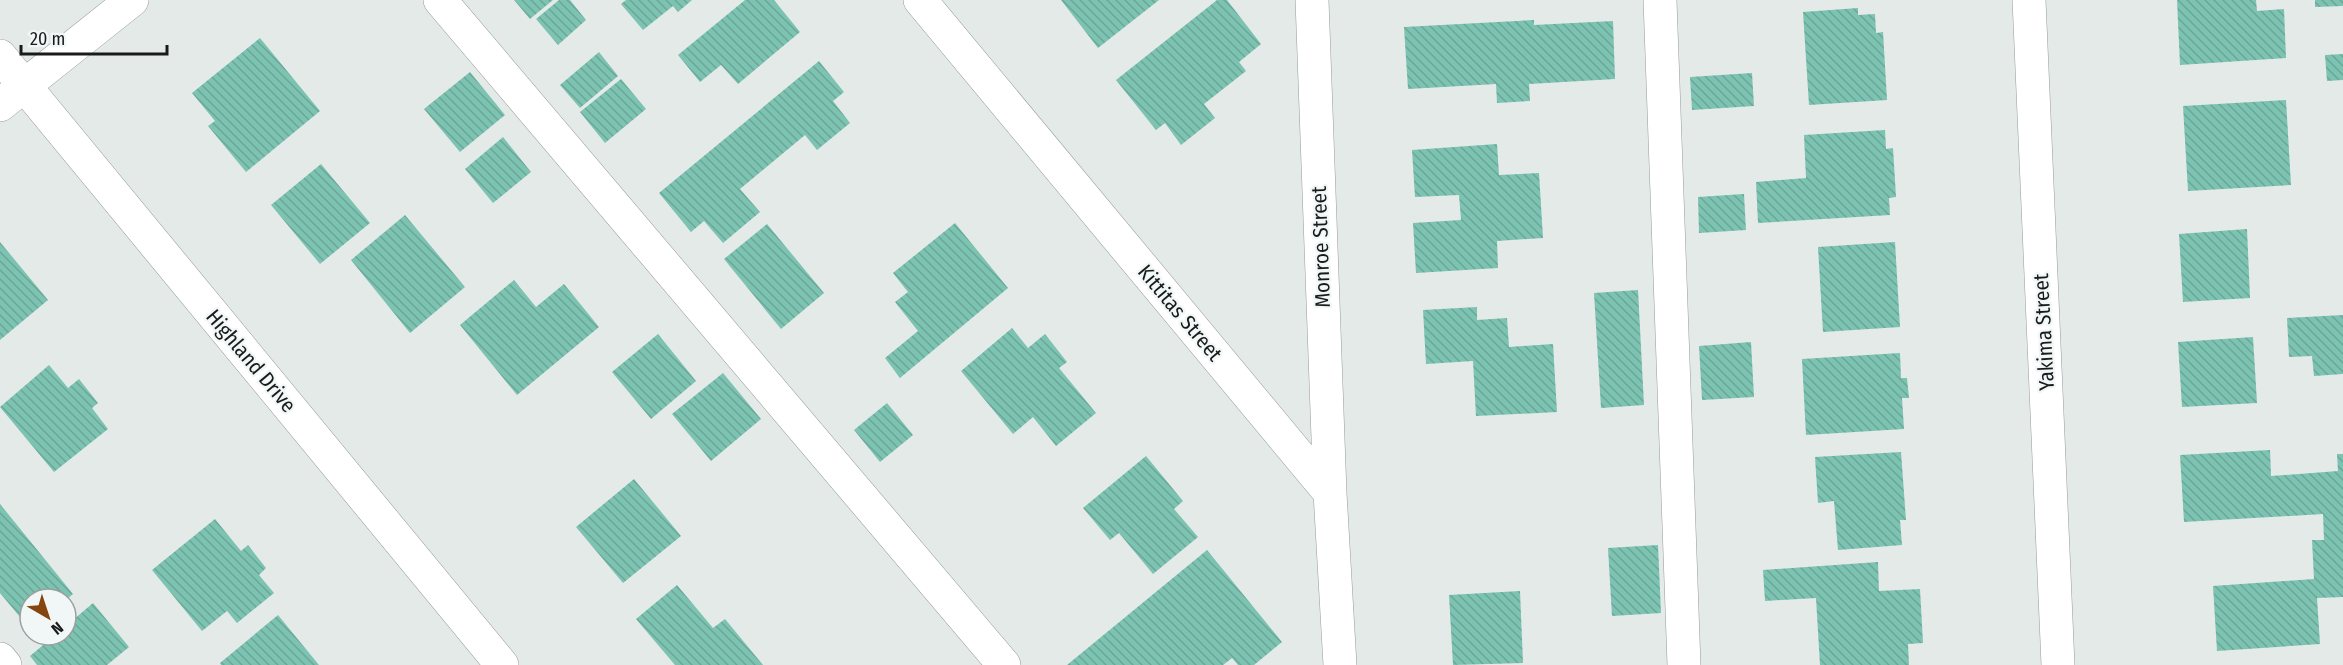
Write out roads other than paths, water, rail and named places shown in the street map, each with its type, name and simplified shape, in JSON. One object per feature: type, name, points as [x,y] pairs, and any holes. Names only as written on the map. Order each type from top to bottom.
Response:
[{"type":"street","points":[[12,95],[132,0]]},
{"type":"street","points":[[440,0],[1004,665]]},
{"type":"street","name":"Kittitas Street","points":[[920,0],[1330,493]]},
{"type":"street","name":"Monroe Street","points":[[1312,0],[1330,493]]},
{"type":"street","points":[[1660,0],[1684,665]]},
{"type":"street","name":"Yakima Street","points":[[2029,0],[2058,665]]},
{"type":"street","name":"Highland Drive","points":[[0,56],[12,95],[502,665]]},
{"type":"street","points":[[1330,493],[1340,665]]},
{"type":"street","points":[[0,659],[5,665]]}]
